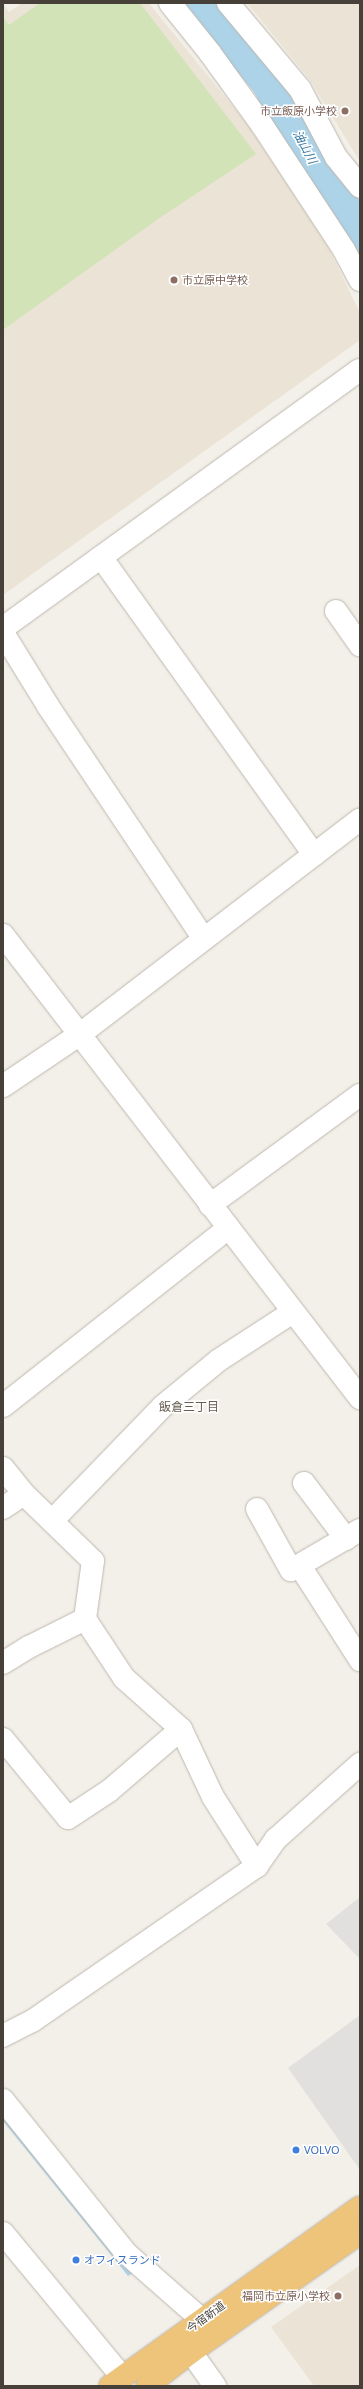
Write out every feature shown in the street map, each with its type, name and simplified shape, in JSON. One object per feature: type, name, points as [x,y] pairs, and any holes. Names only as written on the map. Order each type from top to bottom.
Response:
[{"type":"highway","name":"今宿新道","points":[[116,2382],[360,2207]]},
{"type":"highway","name":"今宿新道","points":[[147,2386],[191,2352],[360,2233]]},
{"type":"street","points":[[170,3],[210,53],[262,125],[344,250],[360,280]]},
{"type":"street","points":[[228,3],[300,89],[336,157],[360,187]]},
{"type":"street","points":[[204,939],[4,637],[360,370]]},
{"type":"street","points":[[104,562],[360,386]]},
{"type":"street","points":[[104,562],[314,855]]},
{"type":"street","points":[[336,611],[360,645]]},
{"type":"street","points":[[3,1086],[79,1035],[360,820]]},
{"type":"street","points":[[3,935],[293,1312],[358,1391]]},
{"type":"street","points":[[210,1205],[359,1098]]},
{"type":"street","points":[[3,1406],[228,1228]]},
{"type":"street","points":[[52,1521],[163,1406],[219,1360],[293,1312]]},
{"type":"street","points":[[3,1468],[24,1494],[93,1561],[85,1619],[124,1678],[181,1729],[213,1797],[257,1866]]},
{"type":"street","points":[[256,1509],[291,1570],[353,1535],[304,1483]]},
{"type":"street","points":[[3,1508],[24,1494]]},
{"type":"street","points":[[300,1566],[360,1660]]},
{"type":"street","points":[[3,1663],[29,1647],[85,1619]]},
{"type":"street","points":[[3,1739],[68,1818],[110,1791],[181,1729]]},
{"type":"street","points":[[3,2036],[32,2021],[257,1866],[276,1839],[360,1764]]},
{"type":"street","points":[[3,2100],[127,2254],[202,2320]]},
{"type":"street","points":[[3,2232],[116,2382]]},
{"type":"street","points":[[191,2352],[215,2386]]},
{"type":"shaded area","name":"市立原中学校","points":[[3,3],[9,12],[22,3],[149,3],[247,124],[328,247],[360,313],[360,340],[3,595]]},
{"type":"shaded area","name":"市立飯原小学校","points":[[247,3],[360,3],[360,162],[310,80]]},
{"type":"shaded area","points":[[360,1897],[360,1959],[326,1924]]},
{"type":"shaded area","points":[[360,2015],[360,2170],[288,2068]]},
{"type":"shaded area","name":"福岡市立原小学校","points":[[360,2265],[360,2386],[314,2386],[271,2327]]},
{"type":"green space","points":[[40,3],[140,3],[256,154],[161,217],[3,330],[3,17],[9,25]]},
{"type":"water","points":[[3,2110],[135,2272],[128,2276],[3,2121]]},
{"type":"waterway","name":"油山川","points":[[205,3],[270,81],[326,187],[360,234]]},
{"type":"place","name":"市立飯原小学校","points":[[345,111]]},
{"type":"place","name":"市立原中学校","points":[[174,280]]},
{"type":"place","name":"VOLVO","points":[[296,2150]]},
{"type":"place","name":"オフィスランド","points":[[76,2260]]},
{"type":"place","name":"福岡市立原小学校","points":[[338,2296]]},
{"type":"district","name":"飯倉三丁目","points":[[189,1407]]}]
